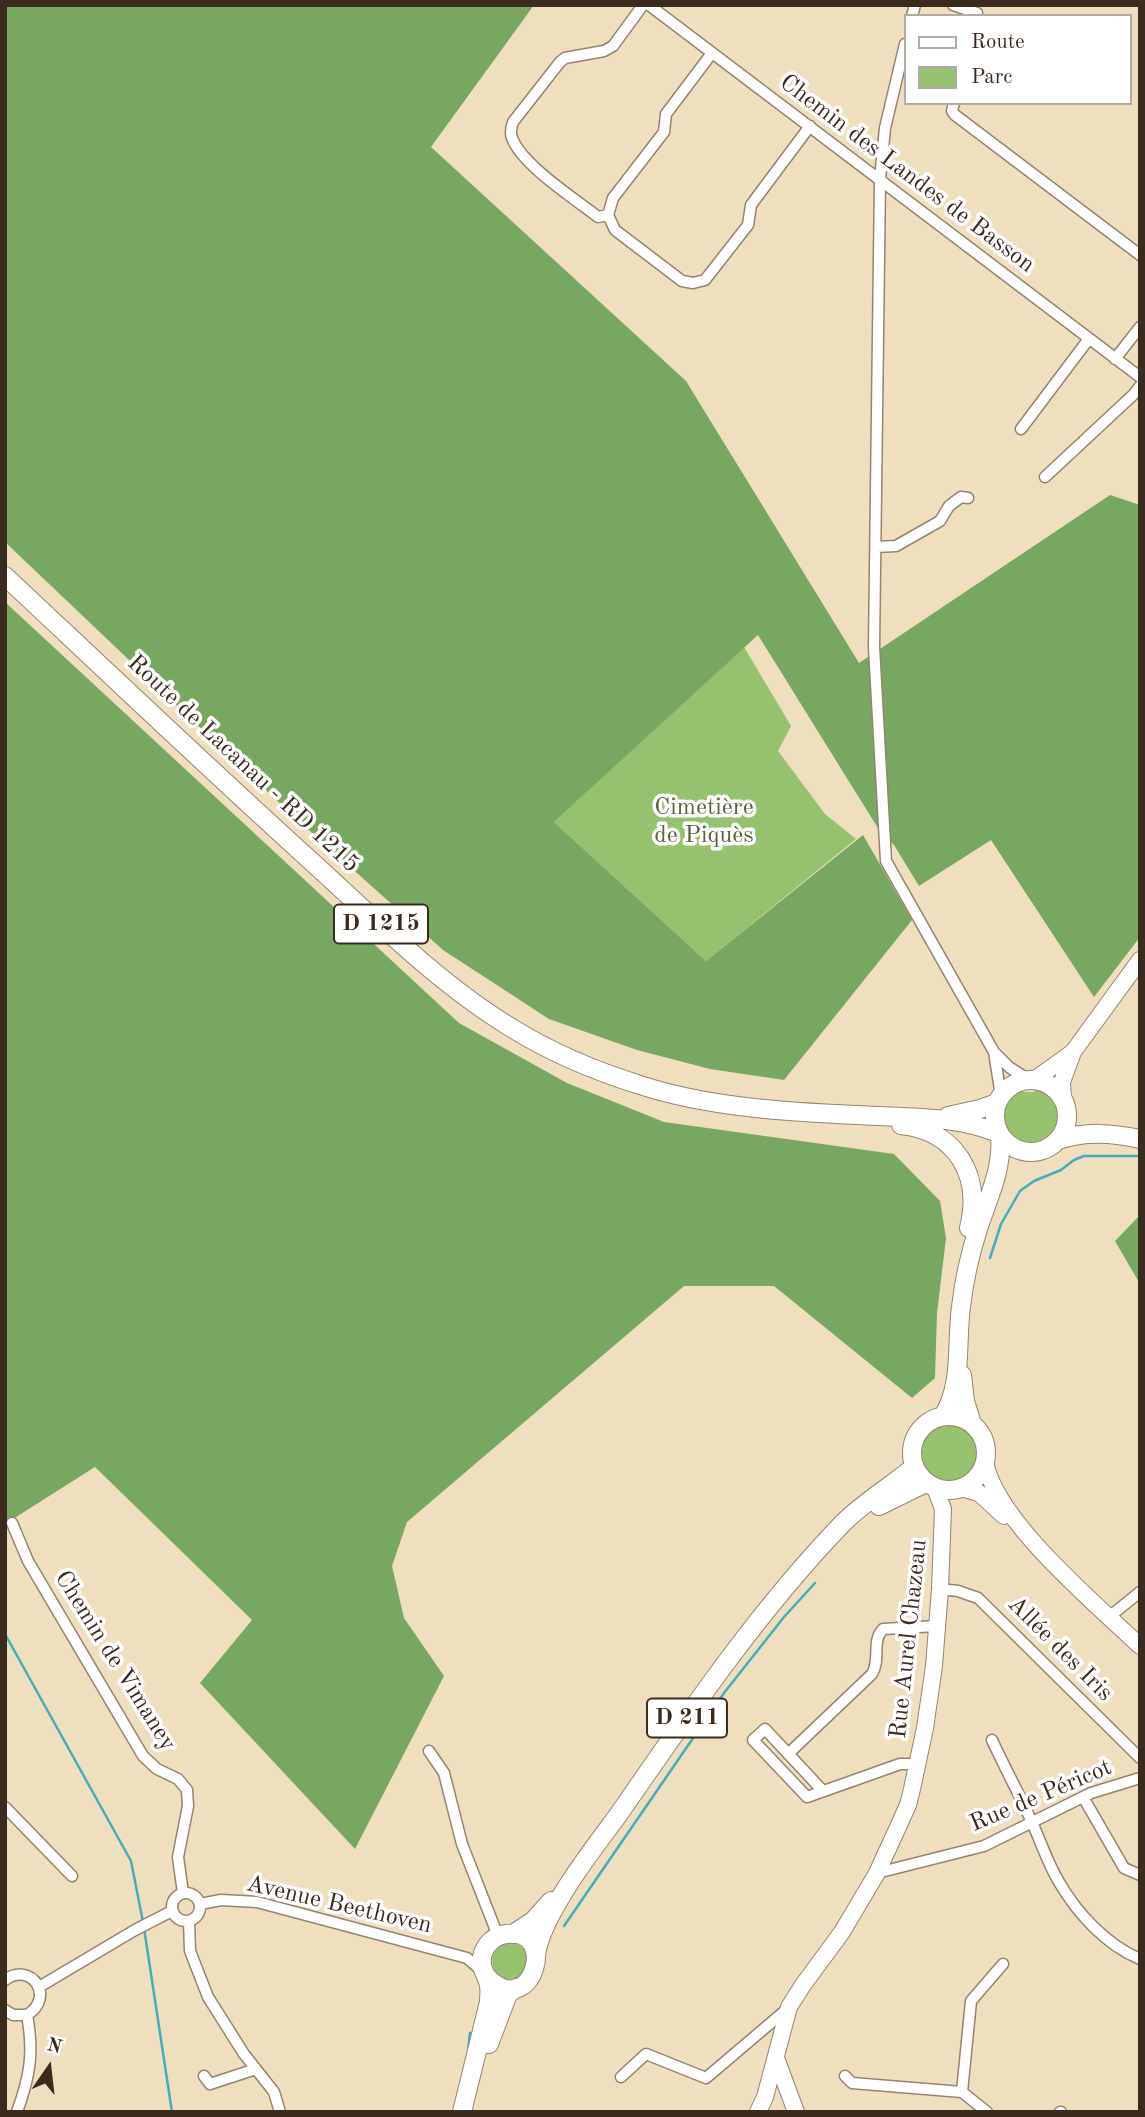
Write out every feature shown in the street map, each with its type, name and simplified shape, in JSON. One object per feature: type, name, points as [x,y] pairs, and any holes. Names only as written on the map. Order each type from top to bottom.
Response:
[{"type":"main road","name":"Route de Lacanau - RD 1215","points":[[5,576],[226,784],[412,952],[462,995],[511,1028],[582,1064],[642,1086],[707,1101],[842,1115]]},
{"type":"main road","points":[[943,1416],[952,1399],[969,1261],[993,1188],[1001,1149],[995,1121],[999,1099],[1012,1085],[1032,1080],[1051,1087],[1065,1106],[1113,1133]]},
{"type":"main road","name":"D 1215","points":[[938,1118],[981,1109],[999,1099]]},
{"type":"main road","points":[[1058,1140],[1067,1121],[1065,1106]]},
{"type":"main road","name":"D 1215","points":[[842,1115],[938,1118],[962,1121],[999,1134]]},
{"type":"main road","points":[[842,1115],[925,1130],[945,1141],[968,1170],[973,1206],[960,1259],[961,1309]]},
{"type":"main road","points":[[993,1188],[1019,1158],[1043,1151],[1058,1140],[1077,1133],[1113,1133],[1140,1139]]},
{"type":"main road","points":[[999,1134],[1014,1149],[1033,1153]]},
{"type":"main road","points":[[958,1343],[965,1401],[972,1424]]},
{"type":"main road","points":[[943,1416],[955,1416],[972,1424],[986,1445],[985,1462],[979,1476],[959,1489],[930,1485],[914,1466],[911,1449],[917,1433],[933,1419],[943,1416]]},
{"type":"main road","name":"D 211","points":[[536,1955],[544,1929],[575,1875],[729,1658],[806,1565],[856,1512],[914,1466]]},
{"type":"main road","name":"D 211","points":[[806,1565],[860,1517],[894,1498],[930,1485]]},
{"type":"main road","name":"D 211","points":[[500,1938],[533,1921],[575,1875]]},
{"type":"main road","points":[[462,2112],[489,2002],[490,1989],[482,1958],[500,1938],[528,1941],[536,1955],[535,1971],[531,1979],[508,1994],[502,2006],[486,2052],[472,2112]]},
{"type":"main road","points":[[486,1975],[500,1987],[516,1988]]},
{"type":"street","points":[[608,215],[598,217],[535,168],[513,141],[510,131],[513,122],[560,62],[565,58],[604,51],[613,46],[643,5]]},
{"type":"street","name":"Chemin des Landes de Basson","points":[[649,5],[1140,377]]},
{"type":"street","points":[[953,5],[977,11]]},
{"type":"street","points":[[904,48],[885,128],[880,179],[874,647],[886,861],[995,1052],[1009,1067],[1032,1080],[1073,1052]]},
{"type":"street","points":[[712,53],[666,114],[664,132],[613,198],[608,215],[615,230],[682,281],[693,283],[705,280],[748,225],[751,205],[810,126]]},
{"type":"street","points":[[954,105],[952,111],[955,115],[1140,255]]},
{"type":"street","points":[[1115,359],[1140,327]]},
{"type":"street","points":[[1021,429],[1088,340]]},
{"type":"street","points":[[1045,477],[1140,386]]},
{"type":"street","points":[[876,547],[896,547],[940,520],[948,506],[961,497],[968,498]]},
{"type":"street","points":[[1065,1106],[1062,1082],[1073,1052],[1140,960]]},
{"type":"street","points":[[995,1052],[999,1099]]},
{"type":"street","points":[[985,1462],[990,1482],[1032,1542]]},
{"type":"street","name":"Rue Aurel Chazeau","points":[[758,2112],[765,2097],[789,2007],[842,1932],[877,1873],[908,1805],[930,1691],[940,1589],[943,1509],[930,1485]]},
{"type":"street","points":[[959,1489],[972,1490],[985,1498],[1140,1646]]},
{"type":"street","name":"Rue Aurel Chazeau","points":[[943,1509],[959,1489]]},
{"type":"street","name":"Chemin de Vimaney","points":[[12,1523],[27,1561],[143,1756],[157,1769],[178,1779],[187,1790],[188,1806],[178,1857],[183,1893]]},
{"type":"street","name":"Allée des Iris","points":[[940,1589],[958,1591],[978,1598],[1140,1758]]},
{"type":"street","points":[[1109,1617],[1140,1592]]},
{"type":"street","points":[[788,1754],[872,1674],[880,1632],[891,1628],[937,1626]]},
{"type":"street","points":[[823,1791],[765,1729],[753,1740],[807,1797],[900,1764],[918,1764]]},
{"type":"street","points":[[992,1740],[1059,1881],[1073,1904],[1115,1945],[1140,1959]]},
{"type":"street","points":[[429,1751],[444,1773],[462,1844],[500,1938],[467,1958]]},
{"type":"street","name":"Rue de Péricot","points":[[877,1873],[984,1846],[1083,1797],[1140,1778]]},
{"type":"street","points":[[1083,1797],[1124,1868],[1140,1875]]},
{"type":"street","points":[[5,1807],[72,1876]]},
{"type":"street","points":[[183,1893],[192,1894],[200,1904],[199,1913],[189,1920],[181,1920],[172,1911],[172,1902],[183,1893]]},
{"type":"street","name":"Avenue Beethoven","points":[[200,1904],[221,1900],[257,1902],[467,1958],[486,1975]]},
{"type":"street","points":[[39,1987],[146,1923],[172,1911]]},
{"type":"street","points":[[189,1920],[190,1951],[208,1997],[274,2092],[280,2112]]},
{"type":"street","points":[[962,2092],[971,2001],[1003,1964]]},
{"type":"street","points":[[5,1979],[16,1974],[30,1977],[39,1987],[40,2001],[27,2015],[13,2015],[5,2010]]},
{"type":"street","points":[[621,2077],[646,2054],[706,2078],[789,2007]]},
{"type":"street","points":[[17,2112],[31,2063],[27,2015]]},
{"type":"street","points":[[776,2057],[796,2112]]},
{"type":"street","points":[[204,2076],[210,2084],[256,2069]]},
{"type":"street","points":[[845,2076],[852,2083],[962,2092],[987,2112]]},
{"type":"green space","points":[[5,5],[534,5],[431,147],[686,381],[859,663],[1110,495],[1140,505],[1140,937],[1094,997],[991,840],[919,886],[894,845],[881,833],[758,635],[554,822],[706,961],[863,835],[912,920],[784,1080],[710,1069],[637,1050],[549,1019],[443,950],[291,814],[5,542]]},
{"type":"green space","points":[[5,602],[459,1023],[567,1083],[664,1122],[894,1154],[940,1201],[946,1238],[937,1313],[935,1378],[912,1398],[774,1286],[684,1286],[407,1522],[392,1566],[404,1618],[444,1676],[355,1849],[200,1683],[252,1620],[95,1467],[5,1524]]},
{"type":"green space","name":"Cimetière de Piquès","points":[[744,647],[791,726],[778,751],[825,814],[856,839],[706,961],[554,822]]},
{"type":"green space","points":[[1039,1087],[1057,1102],[1060,1110],[1059,1122],[1049,1139],[1037,1146],[1025,1146],[1006,1133],[1001,1122],[1001,1110],[1006,1098],[1018,1088],[1024,1092],[1034,1092]]},
{"type":"green space","points":[[1140,1215],[1140,1284],[1115,1241]]},
{"type":"green space","points":[[949,1425],[960,1427],[969,1433],[975,1442],[975,1464],[969,1473],[960,1479],[949,1481],[938,1479],[929,1473],[923,1464],[921,1453],[923,1442],[929,1433],[938,1427]]},
{"type":"green space","points":[[510,1943],[523,1948],[528,1961],[523,1974],[510,1979],[497,1974],[492,1961],[497,1948]]},
{"type":"waterway","points":[[990,1258],[1001,1224],[1020,1191],[1034,1181],[1061,1170],[1084,1156],[1140,1156]]},
{"type":"waterway","points":[[564,1926],[724,1693],[784,1617],[815,1583]]},
{"type":"waterway","points":[[5,1634],[131,1861],[143,1922]]},
{"type":"waterway","points":[[144,1928],[172,2112]]},
{"type":"waterway","points":[[468,2051],[470,2033]]}]
